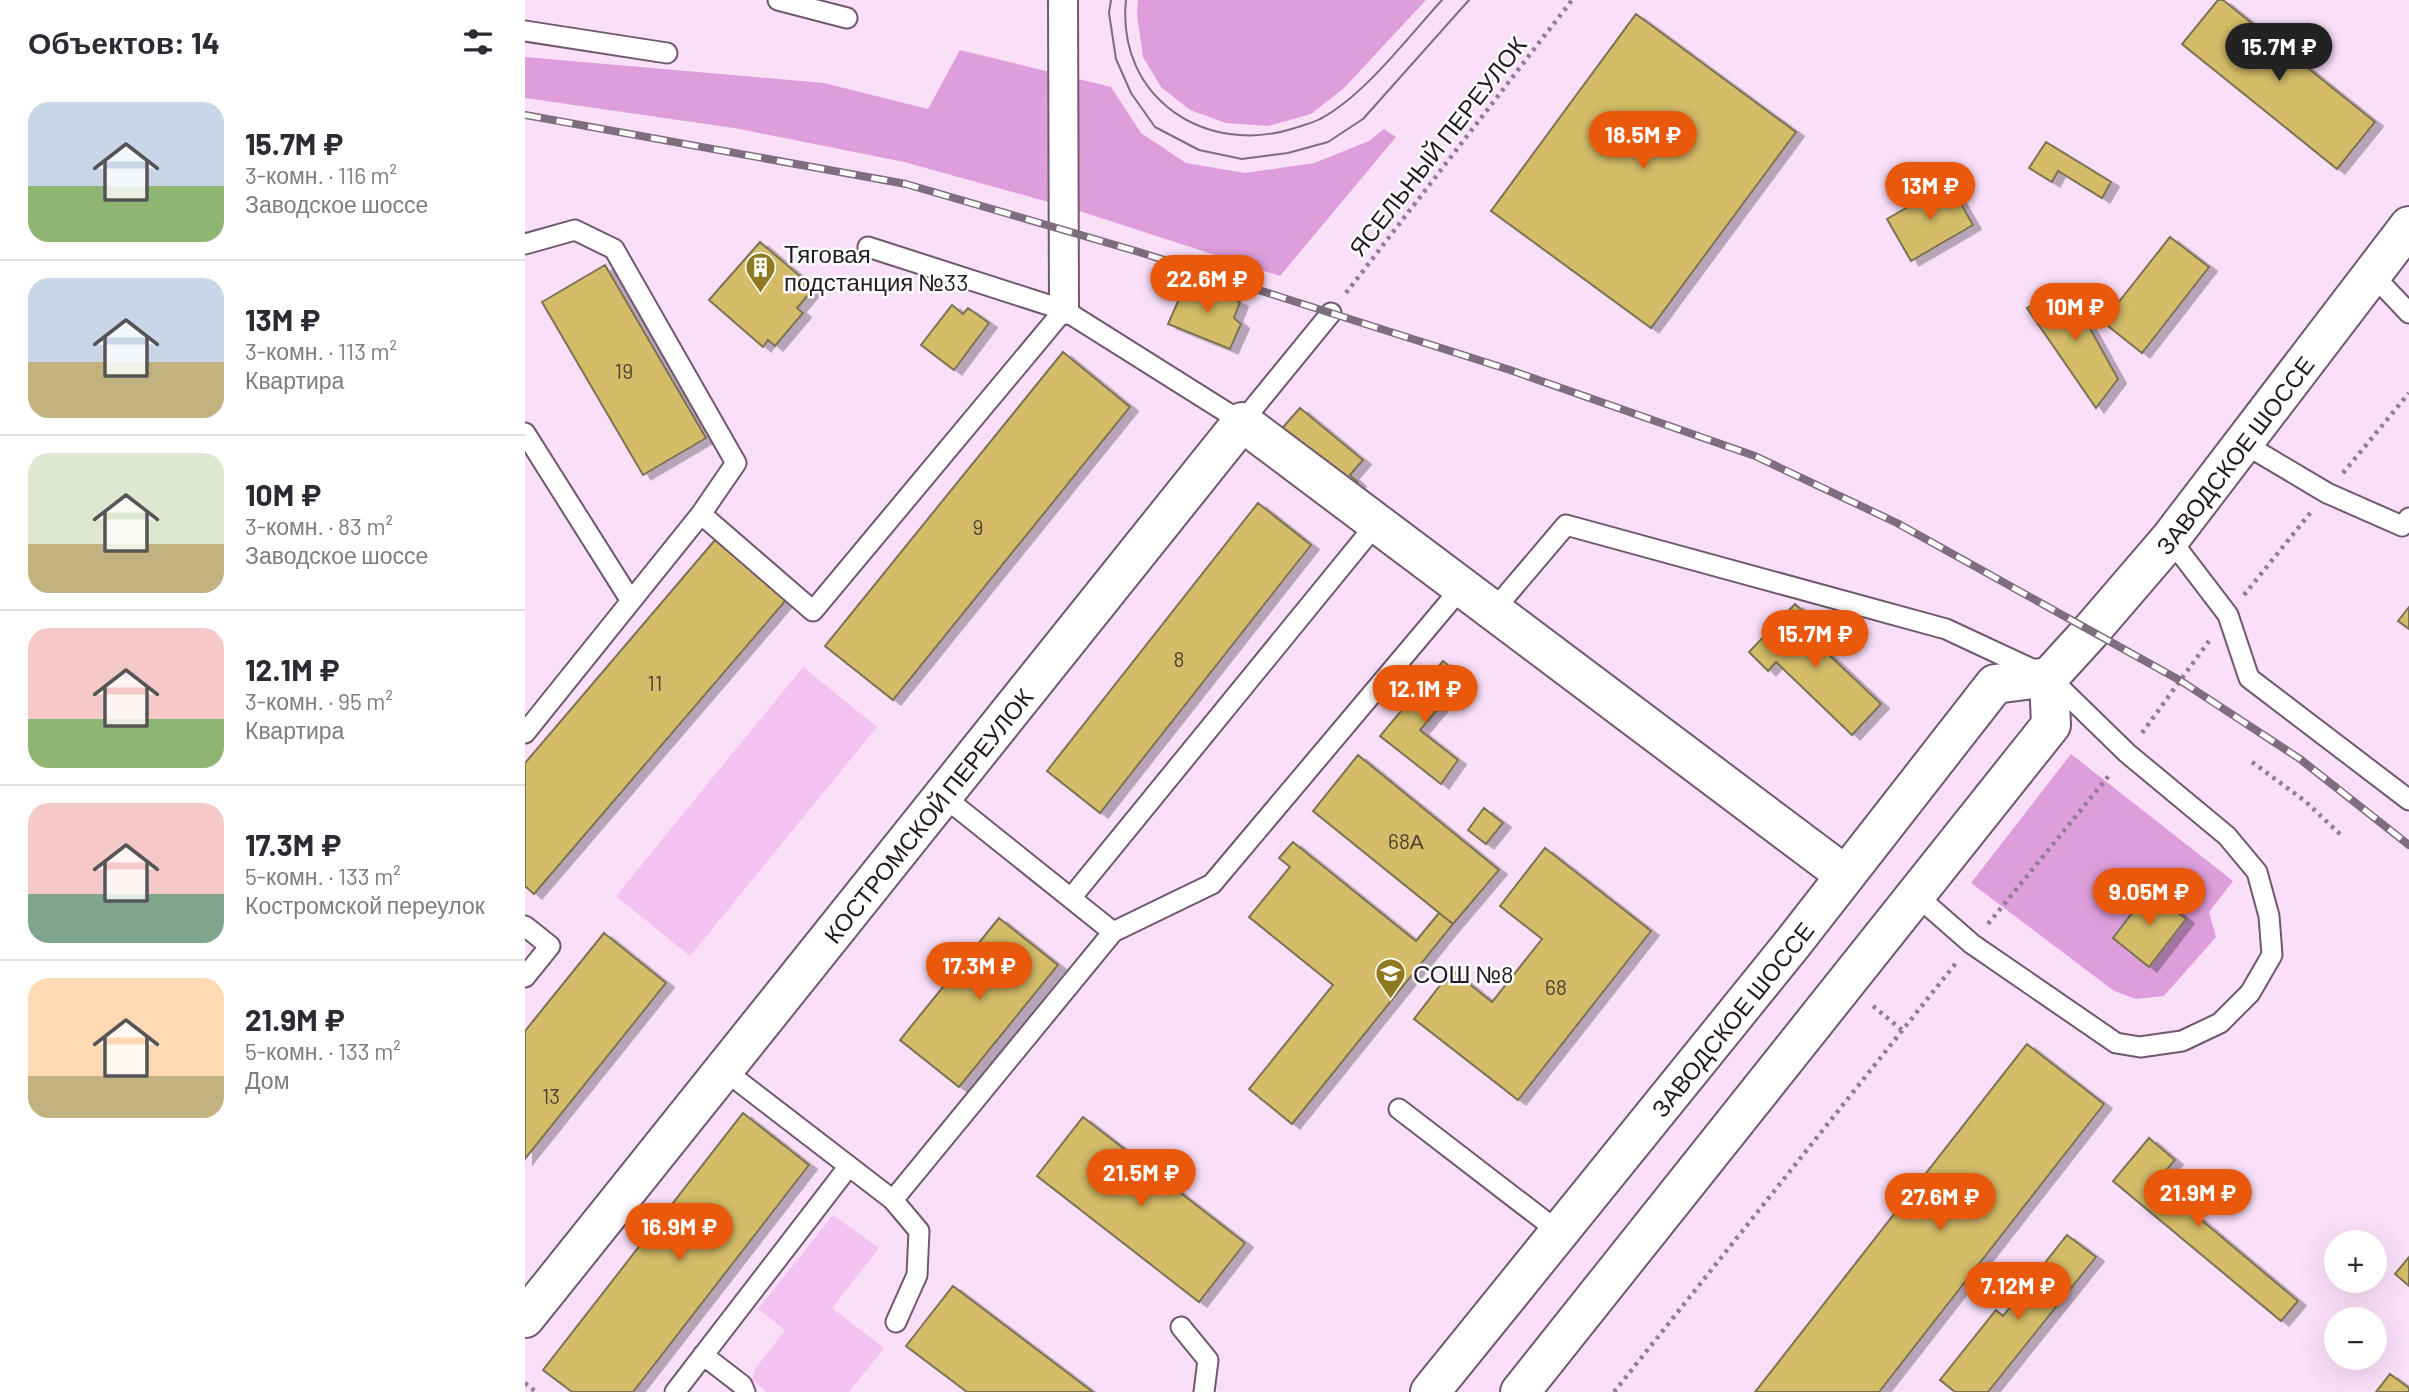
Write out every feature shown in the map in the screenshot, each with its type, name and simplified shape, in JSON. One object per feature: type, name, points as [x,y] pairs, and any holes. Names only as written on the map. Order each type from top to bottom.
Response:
[{"type":"main road","name":"ЗАВОДСКОЕ ШОССЕ","points":[[1430,1392],[1995,684],[2049,677],[2170,539],[2409,226]]},
{"type":"main road","points":[[1243,422],[1845,875]]},
{"type":"main road","name":"КОСТРОМСКОЙ ПЕРЕУЛОК","points":[[525,1318],[1243,422]]},
{"type":"main road","points":[[1520,1392],[2051,725],[2049,677]]},
{"type":"street","points":[[1063,0],[1064,310]]},
{"type":"lane","points":[[778,0],[847,18]]},
{"type":"lane","points":[[525,31],[667,53]]},
{"type":"lane","points":[[525,244],[575,230],[614,249],[736,463],[701,514],[525,733]]},
{"type":"lane","points":[[868,247],[1064,310],[1243,422]]},
{"type":"lane","points":[[2372,274],[2409,313]]},
{"type":"lane","points":[[701,514],[813,611],[1064,310]]},
{"type":"lane","name":"КОСТРОМСКОЙ ПЕРЕУЛОК","points":[[1243,422],[1331,313]]},
{"type":"lane","points":[[525,433],[631,601]]},
{"type":"lane","points":[[2243,443],[2327,493],[2402,526],[2409,518]]},
{"type":"lane","points":[[1071,898],[1377,523]]},
{"type":"lane","points":[[1493,611],[1566,525],[1946,629],[2049,677],[2127,753],[2227,836],[2257,872],[2269,916],[2273,955],[2250,993],[2220,1023],[2182,1041],[2140,1047],[2116,1043],[1972,944],[1916,895]]},
{"type":"lane","points":[[2170,539],[2228,615],[2249,678],[2409,800]]},
{"type":"lane","points":[[893,1200],[1113,932],[1212,884],[1462,587]]},
{"type":"lane","points":[[943,796],[1113,932]]},
{"type":"lane","points":[[525,926],[550,946],[525,977]]},
{"type":"lane","points":[[723,1070],[893,1200],[919,1231],[917,1275],[895,1321]]},
{"type":"lane","points":[[1399,1109],[1559,1232]]},
{"type":"lane","points":[[674,1392],[849,1166]]},
{"type":"lane","points":[[1181,1327],[1208,1360],[1204,1392]]},
{"type":"lane","points":[[703,1355],[742,1385],[745,1392]]},
{"type":"path","name":"ЯСЕЛЬНЫЙ ПЕРЕУЛОК","points":[[1331,313],[1571,0]]},
{"type":"path","points":[[1614,1392],[2127,753],[2228,615],[2409,393]]},
{"type":"path","points":[[2252,762],[2305,801],[2342,836]]},
{"type":"path","points":[[525,1383],[536,1392]]},
{"type":"shaded area","points":[[1138,0],[1426,0],[1344,88],[1311,114],[1268,126],[1226,123],[1190,110],[1161,87],[1143,57],[1137,14]]},
{"type":"shaded area","points":[[960,50],[1111,87],[1141,133],[1186,163],[1245,173],[1314,163],[1369,141],[1384,129],[1396,137],[1280,276],[1070,208],[904,162],[734,128],[525,98],[525,57],[824,83],[928,109]]},
{"type":"shaded area","points":[[803,667],[877,727],[690,956],[616,896]]},
{"type":"shaded area","points":[[2071,754],[2233,881],[2209,912],[2216,937],[2164,996],[2136,999],[2114,991],[1971,883]]},
{"type":"shaded area","points":[[833,1215],[879,1248],[832,1308],[884,1348],[849,1392],[767,1392],[752,1380],[755,1369],[785,1330],[758,1309]]},
{"type":"building","points":[[2218,0],[2223,0],[2375,122],[2337,169],[2182,44]]},
{"type":"building","points":[[1636,14],[1796,132],[1651,328],[1491,211]]},
{"type":"building","points":[[2046,142],[2111,182],[2102,198],[2058,171],[2052,182],[2029,168]]},
{"type":"building","points":[[1949,183],[1973,225],[1911,261],[1887,219]]},
{"type":"building","points":[[2170,237],[2209,267],[2142,353],[2103,322]]},
{"type":"building","name":"Тяговая подстанция №33","points":[[760,242],[814,288],[797,308],[803,313],[775,346],[768,340],[763,347],[709,300]]},
{"type":"building","points":[[605,265],[706,438],[643,475],[542,302]]},
{"type":"building","points":[[1188,279],[1240,302],[1234,318],[1241,324],[1230,349],[1168,324]]},
{"type":"building","points":[[2066,285],[2118,379],[2096,408],[2027,308]]},
{"type":"building","points":[[952,305],[963,314],[968,308],[989,323],[954,370],[921,345]]},
{"type":"building","points":[[1063,352],[1130,407],[893,700],[825,646]]},
{"type":"building","points":[[1300,408],[1363,460],[1350,475],[1358,482],[1349,493],[1277,434]]},
{"type":"building","points":[[1258,503],[1311,545],[1100,813],[1047,771]]},
{"type":"building","points":[[715,540],[786,600],[534,894],[525,886],[525,763]]},
{"type":"building","points":[[1795,604],[1816,623],[1806,633],[1881,704],[1852,735],[1776,662],[1768,671],[1749,652]]},
{"type":"building","points":[[2409,607],[2409,629],[2398,621]]},
{"type":"building","points":[[1443,661],[1464,678],[1420,730],[1458,760],[1441,784],[1380,736]]},
{"type":"building","points":[[1358,755],[1499,870],[1453,924],[1313,811]]},
{"type":"building","points":[[1484,808],[1503,823],[1486,844],[1468,830]]},
{"type":"building","points":[[1293,842],[1416,941],[1439,913],[1453,924],[1292,1124],[1249,1089],[1333,985],[1249,917],[1290,867],[1279,858]]},
{"type":"building","points":[[1545,848],[1651,931],[1518,1100],[1414,1019],[1452,970],[1492,1002],[1542,939],[1500,906]]},
{"type":"building","points":[[2150,890],[2186,919],[2149,967],[2113,938]]},
{"type":"building","points":[[999,918],[1058,965],[959,1087],[900,1040]]},
{"type":"building","points":[[604,933],[666,983],[525,1159],[525,1031]]},
{"type":"building","points":[[2027,1044],[2104,1104],[1879,1392],[1755,1392]]},
{"type":"building","points":[[743,1113],[809,1165],[633,1392],[572,1392],[543,1370]]},
{"type":"building","points":[[1083,1117],[1245,1243],[1199,1302],[1037,1176]]},
{"type":"building","points":[[2149,1138],[2175,1160],[2156,1182],[2298,1301],[2281,1321],[2113,1181]]},
{"type":"building","points":[[2067,1235],[2096,1257],[1988,1392],[1955,1392],[1940,1380],[1996,1310],[2003,1316]]},
{"type":"building","points":[[2409,1257],[2409,1286],[2395,1274]]},
{"type":"building","points":[[953,1286],[1093,1392],[967,1392],[906,1346]]},
{"type":"building","points":[[2390,1374],[2409,1388],[2409,1392],[2376,1392]]},
{"type":"tram line","points":[[1111,0],[1109,13],[1116,59],[1131,93],[1155,127],[1199,150],[1242,159],[1288,153],[1328,142],[1363,119],[1469,0]]},
{"type":"tram line","points":[[1126,0],[1127,35],[1136,65],[1152,91],[1173,112],[1200,126],[1230,134],[1262,135],[1311,123],[1336,109],[1385,65],[1442,0]]},
{"type":"railway","points":[[525,115],[906,184],[1139,252],[1510,370],[1755,456],[1897,523],[2181,681],[2300,759],[2409,845]]},
{"type":"place","name":"Тяговая подстанция №33","points":[[761,294]]},
{"type":"place","name":"СОШ №8","points":[[1390,1000]]}]
